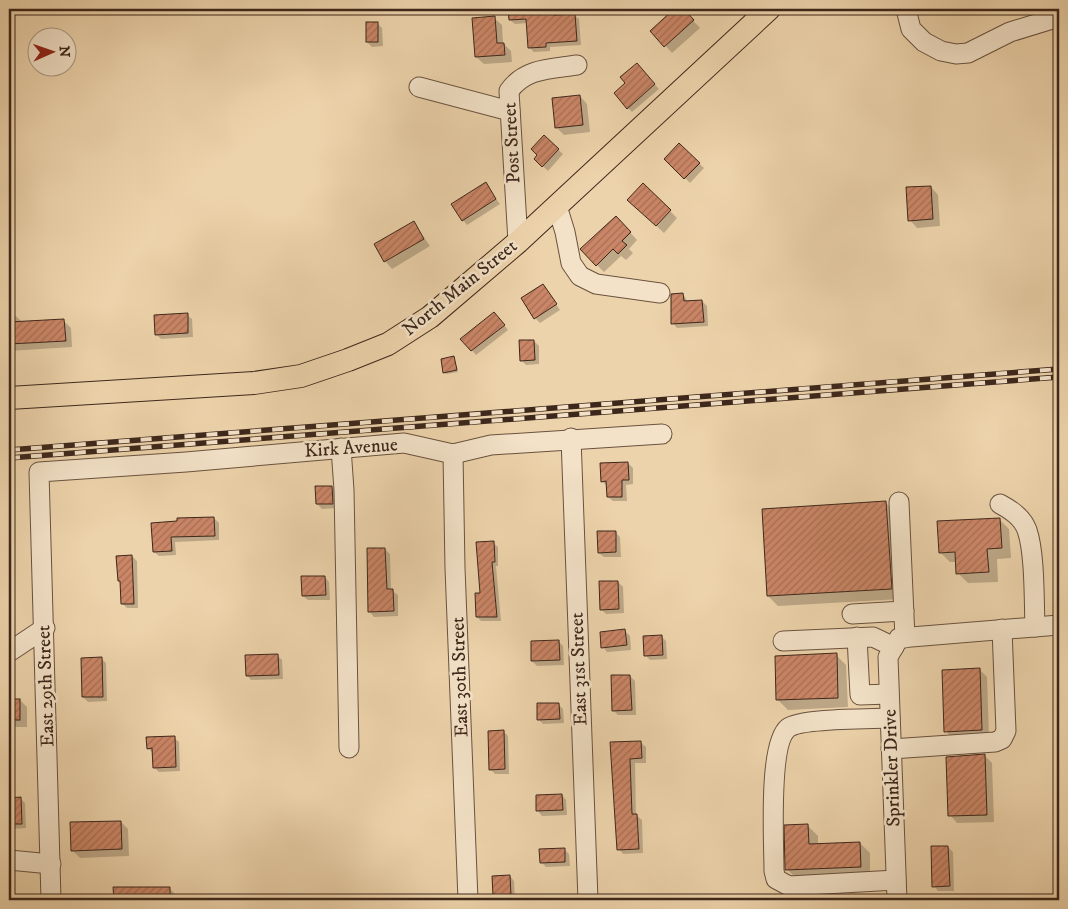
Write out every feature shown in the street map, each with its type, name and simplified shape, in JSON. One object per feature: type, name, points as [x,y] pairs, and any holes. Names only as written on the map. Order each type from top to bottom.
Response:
[{"type":"main road","name":"North Main Street","points":[[9,398],[254,382],[301,376],[388,344],[430,317],[518,242],[769,9]]},
{"type":"street","points":[[906,9],[911,29],[924,42],[941,51],[956,54],[968,53],[1010,32],[1059,17]]},
{"type":"street","name":"Post Street","points":[[518,242],[509,91],[517,80],[528,73],[577,64]]},
{"type":"street","points":[[419,87],[510,111]]},
{"type":"street","points":[[557,206],[565,232],[570,263],[580,276],[596,284],[660,293]]},
{"type":"street","name":"Kirk Avenue","points":[[39,472],[186,462],[404,443],[453,454],[491,445],[571,438],[662,434]]},
{"type":"street","name":"East 31st Street","points":[[571,438],[588,900]]},
{"type":"street","points":[[341,448],[344,490],[350,748]]},
{"type":"street","name":"East 30th Street","points":[[453,454],[455,568],[468,900]]},
{"type":"street","name":"East 29th Street","points":[[39,472],[45,628],[51,900]]},
{"type":"street","name":"Sprinkler Drive","points":[[897,900],[888,657],[899,641],[904,611],[899,502]]},
{"type":"street","points":[[1000,504],[1020,518],[1027,530],[1033,573],[1036,627]]},
{"type":"street","points":[[852,614],[904,611]]},
{"type":"street","points":[[783,641],[873,637],[899,641],[1059,625]]},
{"type":"street","points":[[9,652],[45,628]]},
{"type":"street","points":[[891,749],[995,742],[1002,739],[1006,731],[1002,630]]},
{"type":"street","points":[[857,637],[860,695],[889,694]]},
{"type":"street","points":[[890,718],[807,723],[788,728],[780,739],[774,765],[774,871],[776,878],[781,884],[789,886],[896,880]]},
{"type":"street","points":[[9,860],[51,864]]},
{"type":"building","points":[[508,9],[554,9],[554,15],[575,14],[577,41],[546,43],[546,47],[528,48],[526,19],[509,20]]},
{"type":"building","points":[[674,9],[684,9],[694,20],[664,47],[650,31]]},
{"type":"building","points":[[495,16],[497,43],[504,43],[505,55],[475,57],[472,18]]},
{"type":"building","points":[[366,22],[378,22],[378,42],[366,42]]},
{"type":"building","points":[[637,63],[655,84],[627,109],[614,93],[625,83],[620,77]]},
{"type":"building","points":[[580,95],[583,125],[555,128],[552,98]]},
{"type":"building","points":[[544,135],[559,149],[542,167],[534,159],[537,155],[531,149]]},
{"type":"building","points":[[679,143],[700,163],[684,179],[664,159]]},
{"type":"building","points":[[486,182],[496,199],[462,221],[451,204]]},
{"type":"building","points":[[643,183],[671,210],[656,226],[627,200]]},
{"type":"building","points":[[931,186],[933,219],[908,221],[906,187]]},
{"type":"building","points":[[616,216],[631,232],[622,241],[627,245],[618,254],[613,249],[596,266],[580,249]]},
{"type":"building","points":[[414,221],[424,239],[384,262],[374,244]]},
{"type":"building","points":[[543,284],[557,304],[534,319],[521,298]]},
{"type":"building","points":[[683,293],[684,301],[702,300],[704,322],[671,324],[671,294]]},
{"type":"building","points":[[494,312],[505,325],[471,351],[460,339]]},
{"type":"building","points":[[188,313],[188,333],[155,335],[154,315]]},
{"type":"building","points":[[64,319],[66,341],[9,344],[9,322]]},
{"type":"building","points":[[519,340],[534,340],[535,360],[520,361]]},
{"type":"building","points":[[454,356],[457,370],[443,373],[441,359]]},
{"type":"building","points":[[628,462],[629,480],[622,480],[622,497],[607,497],[606,481],[601,482],[600,463]]},
{"type":"building","points":[[315,486],[332,486],[333,504],[316,504]]},
{"type":"building","points":[[886,501],[892,589],[767,596],[762,509]]},
{"type":"building","points":[[214,517],[215,536],[171,537],[172,551],[153,552],[151,523],[177,521],[177,518]]},
{"type":"building","points":[[1000,518],[1002,548],[987,549],[989,572],[956,574],[955,552],[939,553],[937,521]]},
{"type":"building","points":[[597,531],[616,531],[616,552],[598,553]]},
{"type":"building","points":[[494,541],[495,562],[492,562],[497,617],[476,617],[475,593],[480,593],[476,542]]},
{"type":"building","points":[[367,548],[385,548],[387,589],[393,589],[394,611],[368,612]]},
{"type":"building","points":[[132,555],[134,604],[121,604],[116,556]]},
{"type":"building","points":[[301,576],[325,576],[326,595],[302,596]]},
{"type":"building","points":[[599,581],[618,581],[619,609],[600,610]]},
{"type":"building","points":[[625,629],[627,645],[601,648],[600,632]]},
{"type":"building","points":[[662,635],[663,655],[644,656],[643,636]]},
{"type":"building","points":[[559,640],[560,660],[531,661],[531,641]]},
{"type":"building","points":[[837,653],[838,698],[776,700],[775,656]]},
{"type":"building","points":[[278,654],[279,675],[246,676],[245,655]]},
{"type":"building","points":[[102,657],[103,697],[82,697],[81,658]]},
{"type":"building","points":[[980,668],[982,730],[944,732],[942,670]]},
{"type":"building","points":[[611,675],[630,675],[632,710],[612,711]]},
{"type":"building","points":[[9,699],[20,699],[20,720],[9,720]]},
{"type":"building","points":[[537,703],[559,703],[560,719],[537,720]]},
{"type":"building","points":[[504,730],[505,769],[489,770],[488,731]]},
{"type":"building","points":[[175,736],[176,767],[153,768],[152,748],[147,749],[146,737]]},
{"type":"building","points":[[641,741],[642,758],[630,759],[632,814],[637,814],[639,849],[617,850],[610,742]]},
{"type":"building","points":[[985,754],[987,815],[948,816],[946,757]]},
{"type":"building","points":[[562,794],[563,810],[536,811],[536,795]]},
{"type":"building","points":[[21,797],[22,824],[9,824],[9,798]]},
{"type":"building","points":[[121,821],[122,849],[71,851],[70,822]]},
{"type":"building","points":[[808,824],[809,844],[860,842],[861,867],[785,870],[784,825]]},
{"type":"building","points":[[931,846],[948,846],[950,886],[932,887]]},
{"type":"building","points":[[565,848],[565,862],[540,863],[539,849]]},
{"type":"building","points":[[510,875],[511,895],[493,896],[492,876]]},
{"type":"building","points":[[113,887],[170,887],[170,900],[114,900]]},
{"type":"railway","points":[[9,450],[1059,369]]},
{"type":"railway","points":[[9,458],[1059,377]]}]
